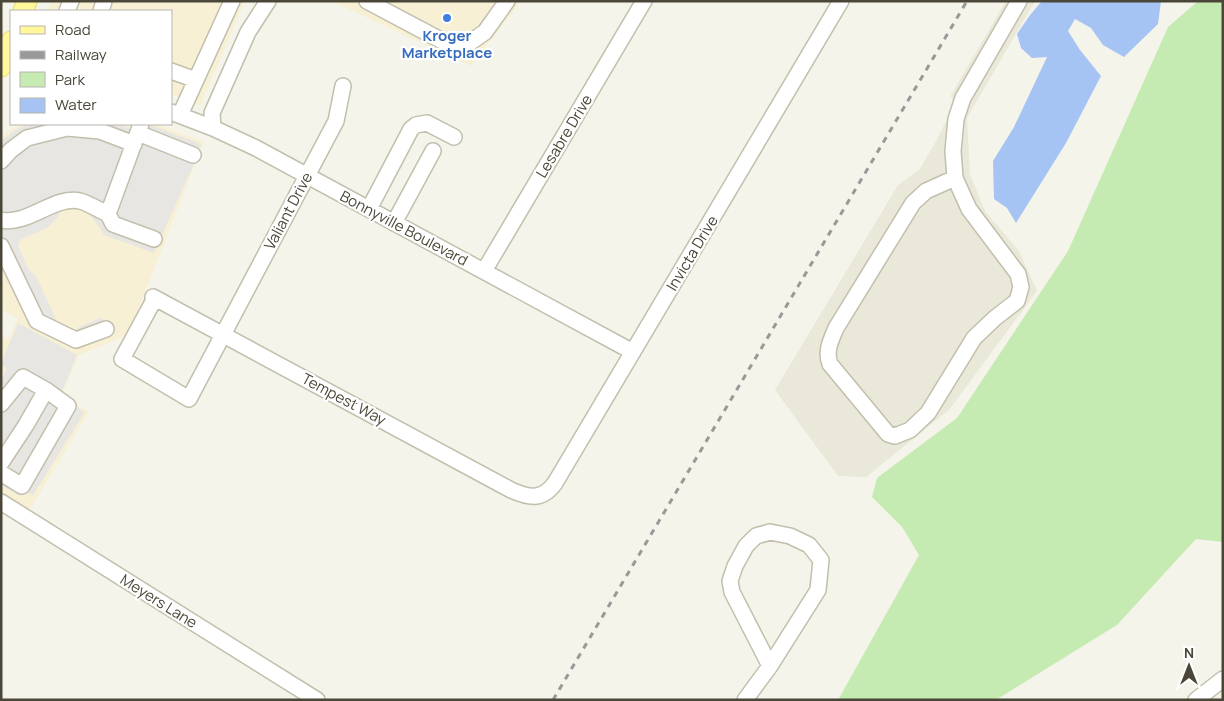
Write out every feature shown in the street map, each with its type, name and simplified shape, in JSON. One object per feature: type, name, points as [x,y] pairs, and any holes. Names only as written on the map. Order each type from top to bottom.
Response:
[{"type":"main road","points":[[1,67],[9,44]]},
{"type":"street","points":[[176,113],[196,80],[232,1]]},
{"type":"street","points":[[214,128],[212,112],[248,32],[268,1]]},
{"type":"street","points":[[367,1],[450,45],[468,44],[485,32],[507,1]]},
{"type":"street","name":"Lesabre Drive","points":[[484,271],[644,1]]},
{"type":"street","name":"Invicta Drive","points":[[536,497],[548,491],[555,483],[841,1]]},
{"type":"street","points":[[955,178],[926,191],[913,203],[836,328],[830,343],[827,357],[830,364],[888,434],[895,436],[910,430],[928,413],[974,338],[1017,301],[1021,287],[1018,274],[969,209],[955,178],[953,151],[956,127],[963,98],[1019,1]]},
{"type":"street","points":[[172,71],[196,80]]},
{"type":"street","name":"Valiant Drive","points":[[154,298],[122,359],[189,399],[222,333],[336,121],[343,86]]},
{"type":"street","name":"Bonnyville Boulevard","points":[[176,113],[214,128],[307,175],[633,352]]},
{"type":"street","points":[[369,209],[412,129],[416,125],[427,122],[454,137]]},
{"type":"street","points":[[1,161],[11,150],[27,138],[67,128],[137,134],[193,155]]},
{"type":"street","points":[[108,214],[137,134]]},
{"type":"street","points":[[394,223],[433,151]]},
{"type":"street","points":[[1,220],[9,222],[62,202],[78,201],[108,214],[113,224],[154,239]]},
{"type":"street","points":[[1,246],[38,321],[76,340],[106,329]]},
{"type":"street","name":"Tempest Way","points":[[154,298],[511,490],[524,496],[536,497]]},
{"type":"street","points":[[1,404],[22,378],[46,390],[68,406],[22,486],[1,473]]},
{"type":"street","points":[[1,463],[46,390]]},
{"type":"street","name":"Meyers Lane","points":[[1,502],[317,700]]},
{"type":"street","points":[[745,700],[770,666],[818,590],[821,560],[809,545],[790,536],[770,532],[756,536],[746,546],[730,581],[732,592],[770,666]]},
{"type":"street","points":[[1196,700],[1223,678]]},
{"type":"shaded area","points":[[51,1],[245,1],[200,106],[172,94],[172,10],[47,10]]},
{"type":"shaded area","points":[[331,1],[521,1],[471,66]]},
{"type":"shaded area","points":[[1006,1],[1035,1],[967,118],[970,174],[985,211],[1019,251],[1037,291],[949,410],[866,477],[838,476],[775,390],[898,185],[919,170],[934,145],[954,106],[951,95]]},
{"type":"shaded area","points":[[18,125],[159,125],[204,142],[128,335],[79,355],[62,395],[89,412],[29,511],[1,493],[1,337],[8,340],[18,319],[1,309],[1,136]]},
{"type":"shaded area","points":[[25,125],[122,125],[132,129],[151,125],[201,144],[154,253],[104,235],[92,217],[81,208],[60,211],[58,217],[47,228],[20,240],[18,246],[29,270],[36,276],[60,328],[81,336],[77,328],[102,317],[106,325],[110,323],[115,333],[88,345],[74,346],[41,329],[1,258],[1,141]]},
{"type":"shaded area","points":[[18,323],[77,355],[60,396],[85,412],[33,495],[23,492],[20,496],[1,485],[1,381],[7,368],[1,364]]},
{"type":"green space","points":[[1198,1],[1223,1],[1223,542],[1196,539],[1117,625],[996,700],[838,700],[919,555],[902,527],[872,497],[877,478],[957,418],[1068,251],[1168,27]]},
{"type":"water","points":[[1042,1],[1161,1],[1158,24],[1124,57],[1103,45],[1091,28],[1075,19],[1068,31],[1080,50],[1101,76],[1066,143],[1016,223],[1007,208],[994,199],[993,161],[1014,127],[1047,57],[1032,58],[1021,48],[1017,34]]},
{"type":"railway","points":[[553,700],[967,1]]},
{"type":"place","name":"Kroger Marketplace","points":[[447,18]]}]
